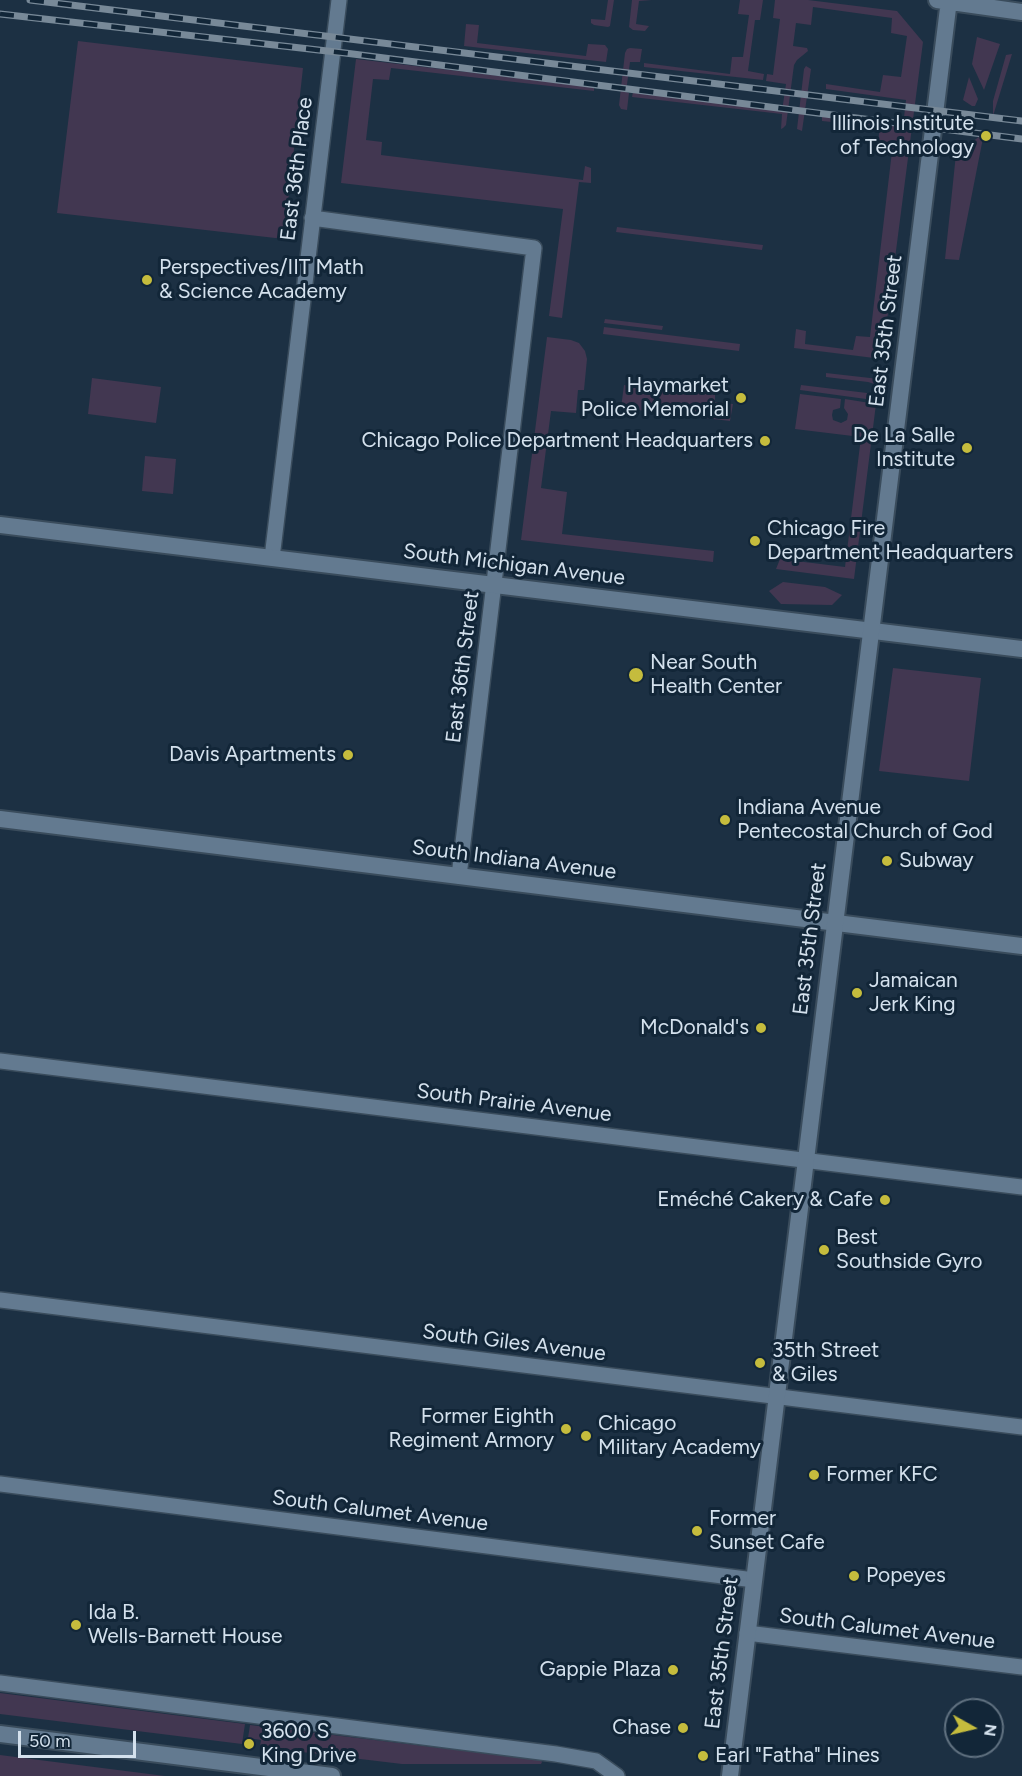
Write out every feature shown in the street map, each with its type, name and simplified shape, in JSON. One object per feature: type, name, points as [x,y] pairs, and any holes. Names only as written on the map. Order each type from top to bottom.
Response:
[{"type":"street","name":"East 36th Place","points":[[272,558],[339,0]]},
{"type":"street","points":[[945,1],[1022,12]]},
{"type":"street","name":"East 35th Street","points":[[730,1776],[871,631],[945,1]]},
{"type":"street","name":"East 36th Street","points":[[312,218],[534,248],[459,876]]},
{"type":"street","name":"South Michigan Avenue","points":[[0,525],[1022,649]]},
{"type":"street","name":"South Indiana Avenue","points":[[0,819],[1022,946]]},
{"type":"street","name":"South Prairie Avenue","points":[[0,1061],[1022,1187]]},
{"type":"street","name":"South Giles Avenue","points":[[0,1300],[1022,1427]]},
{"type":"street","name":"South Calumet Avenue","points":[[0,1484],[754,1580]]},
{"type":"street","name":"South Calumet Avenue","points":[[747,1633],[1022,1667]]},
{"type":"street","points":[[0,1683],[556,1754],[597,1761],[617,1776]]},
{"type":"street","points":[[0,1734],[332,1776]]},
{"type":"shaded area","points":[[608,0],[614,0],[610,26],[594,25],[591,19],[605,20]]},
{"type":"shaded area","points":[[632,0],[652,0],[639,1],[636,24],[649,26],[645,31],[633,30],[629,27]]},
{"type":"shaded area","points":[[740,0],[763,0],[760,20],[755,20],[748,71],[764,74],[763,80],[644,67],[644,63],[730,74],[732,57],[743,57],[749,15],[738,14]]},
{"type":"shaded area","points":[[775,0],[808,0],[897,11],[923,42],[882,359],[794,348],[796,329],[806,331],[805,344],[853,350],[856,336],[870,337],[893,143],[878,141],[880,127],[822,121],[822,116],[903,126],[906,100],[826,89],[826,84],[880,92],[883,75],[901,77],[907,36],[891,33],[892,18],[813,7],[811,25],[796,23],[793,46],[807,48],[808,51],[794,65],[786,125],[781,129],[782,114],[632,97],[633,92],[782,111],[786,84],[766,81],[767,74],[773,75],[780,19],[773,18]]},
{"type":"shaded area","points":[[466,24],[479,25],[477,43],[586,56],[588,44],[605,45],[608,49],[606,62],[464,46]]},
{"type":"shaded area","points":[[977,37],[1000,44],[984,90],[972,64]]},
{"type":"shaded area","points":[[78,41],[303,68],[284,239],[57,213]]},
{"type":"shaded area","points":[[630,48],[642,49],[640,62],[630,62],[626,92],[629,93],[627,110],[621,109],[619,105],[625,53]]},
{"type":"shaded area","points":[[1012,54],[993,116],[993,101],[1006,55]]},
{"type":"shaded area","points":[[356,59],[594,87],[594,91],[391,68],[389,80],[373,79],[366,140],[382,142],[381,155],[583,180],[585,166],[591,168],[591,183],[579,182],[562,318],[549,316],[563,209],[341,183]]},
{"type":"shaded area","points":[[806,66],[811,69],[802,131],[797,129]]},
{"type":"shaded area","points":[[969,77],[978,99],[975,106],[963,100]]},
{"type":"shaded area","points":[[984,133],[959,260],[945,259],[956,154]]},
{"type":"shaded area","points":[[617,227],[763,245],[762,250],[616,232]]},
{"type":"shaded area","points":[[605,319],[663,326],[662,330],[604,323]]},
{"type":"shaded area","points":[[604,327],[740,344],[739,351],[603,334]]},
{"type":"shaded area","points":[[547,337],[579,343],[587,359],[584,390],[578,390],[576,413],[551,411],[541,488],[567,492],[562,534],[714,551],[713,562],[521,540]]},
{"type":"shaded area","points":[[826,373],[879,379],[878,385],[826,377]]},
{"type":"shaded area","points":[[92,378],[161,387],[156,423],[88,414]]},
{"type":"shaded area","points":[[624,385],[715,395],[715,402],[733,404],[730,421],[621,408]]},
{"type":"shaded area","points":[[801,385],[867,393],[866,399],[800,390]]},
{"type":"shaded area","points":[[800,394],[841,399],[840,408],[833,410],[832,415],[833,420],[841,423],[847,420],[848,414],[844,408],[845,399],[876,404],[854,579],[776,569],[780,559],[845,567],[861,437],[795,429]]},
{"type":"shaded area","points":[[145,456],[176,459],[173,494],[142,491]]},
{"type":"shaded area","points":[[783,582],[825,587],[842,595],[832,605],[781,604],[769,591]]},
{"type":"shaded area","points":[[893,668],[981,678],[969,781],[879,771]]},
{"type":"shaded area","points":[[0,1693],[245,1724],[242,1744],[0,1714]]},
{"type":"shaded area","points":[[250,1725],[541,1760],[542,1762],[541,1764],[402,1764],[260,1747],[261,1740],[248,1738]]},
{"type":"shaded area","points":[[0,1755],[165,1776],[0,1776]]},
{"type":"railway","points":[[30,0],[1022,121]]},
{"type":"railway","points":[[0,14],[345,53],[1022,139]]},
{"type":"place","name":"Illinois Institute of Technology","points":[[986,136]]},
{"type":"place","name":"Perspectives/IIT Math & Science Academy","points":[[147,280]]},
{"type":"place","name":"Haymarket Police Memorial","points":[[741,398]]},
{"type":"place","name":"Chicago Police Department Headquarters","points":[[765,441]]},
{"type":"place","name":"De La Salle Institute","points":[[967,448]]},
{"type":"place","name":"Chicago Fire Department Headquarters","points":[[755,541]]},
{"type":"place","name":"Near South Health Center","points":[[636,675]]},
{"type":"place","name":"Davis Apartments","points":[[348,755]]},
{"type":"place","name":"Indiana Avenue Pentecostal Church of God","points":[[725,820]]},
{"type":"place","name":"Subway","points":[[887,861]]},
{"type":"place","name":"Jamaican Jerk King","points":[[857,993]]},
{"type":"place","name":"McDonald's","points":[[761,1028]]},
{"type":"place","name":"Eméché Cakery & Cafe","points":[[885,1200]]},
{"type":"place","name":"Best Southside Gyro","points":[[824,1250]]},
{"type":"place","name":"35th Street & Giles","points":[[760,1363]]},
{"type":"place","name":"Former Eighth Regiment Armory","points":[[566,1429]]},
{"type":"place","name":"Chicago Military Academy","points":[[586,1436]]},
{"type":"place","name":"Former KFC","points":[[814,1475]]},
{"type":"place","name":"Former Sunset Cafe","points":[[697,1531]]},
{"type":"place","name":"Popeyes","points":[[854,1576]]},
{"type":"place","name":"Ida B. Wells-Barnett House","points":[[76,1625]]},
{"type":"place","name":"Gappie Plaza","points":[[673,1670]]},
{"type":"place","name":"Chase","points":[[683,1728]]},
{"type":"place","name":"3600 S King Drive","points":[[249,1744]]},
{"type":"place","name":"Earl \"Fatha\" Hines","points":[[703,1756]]}]
